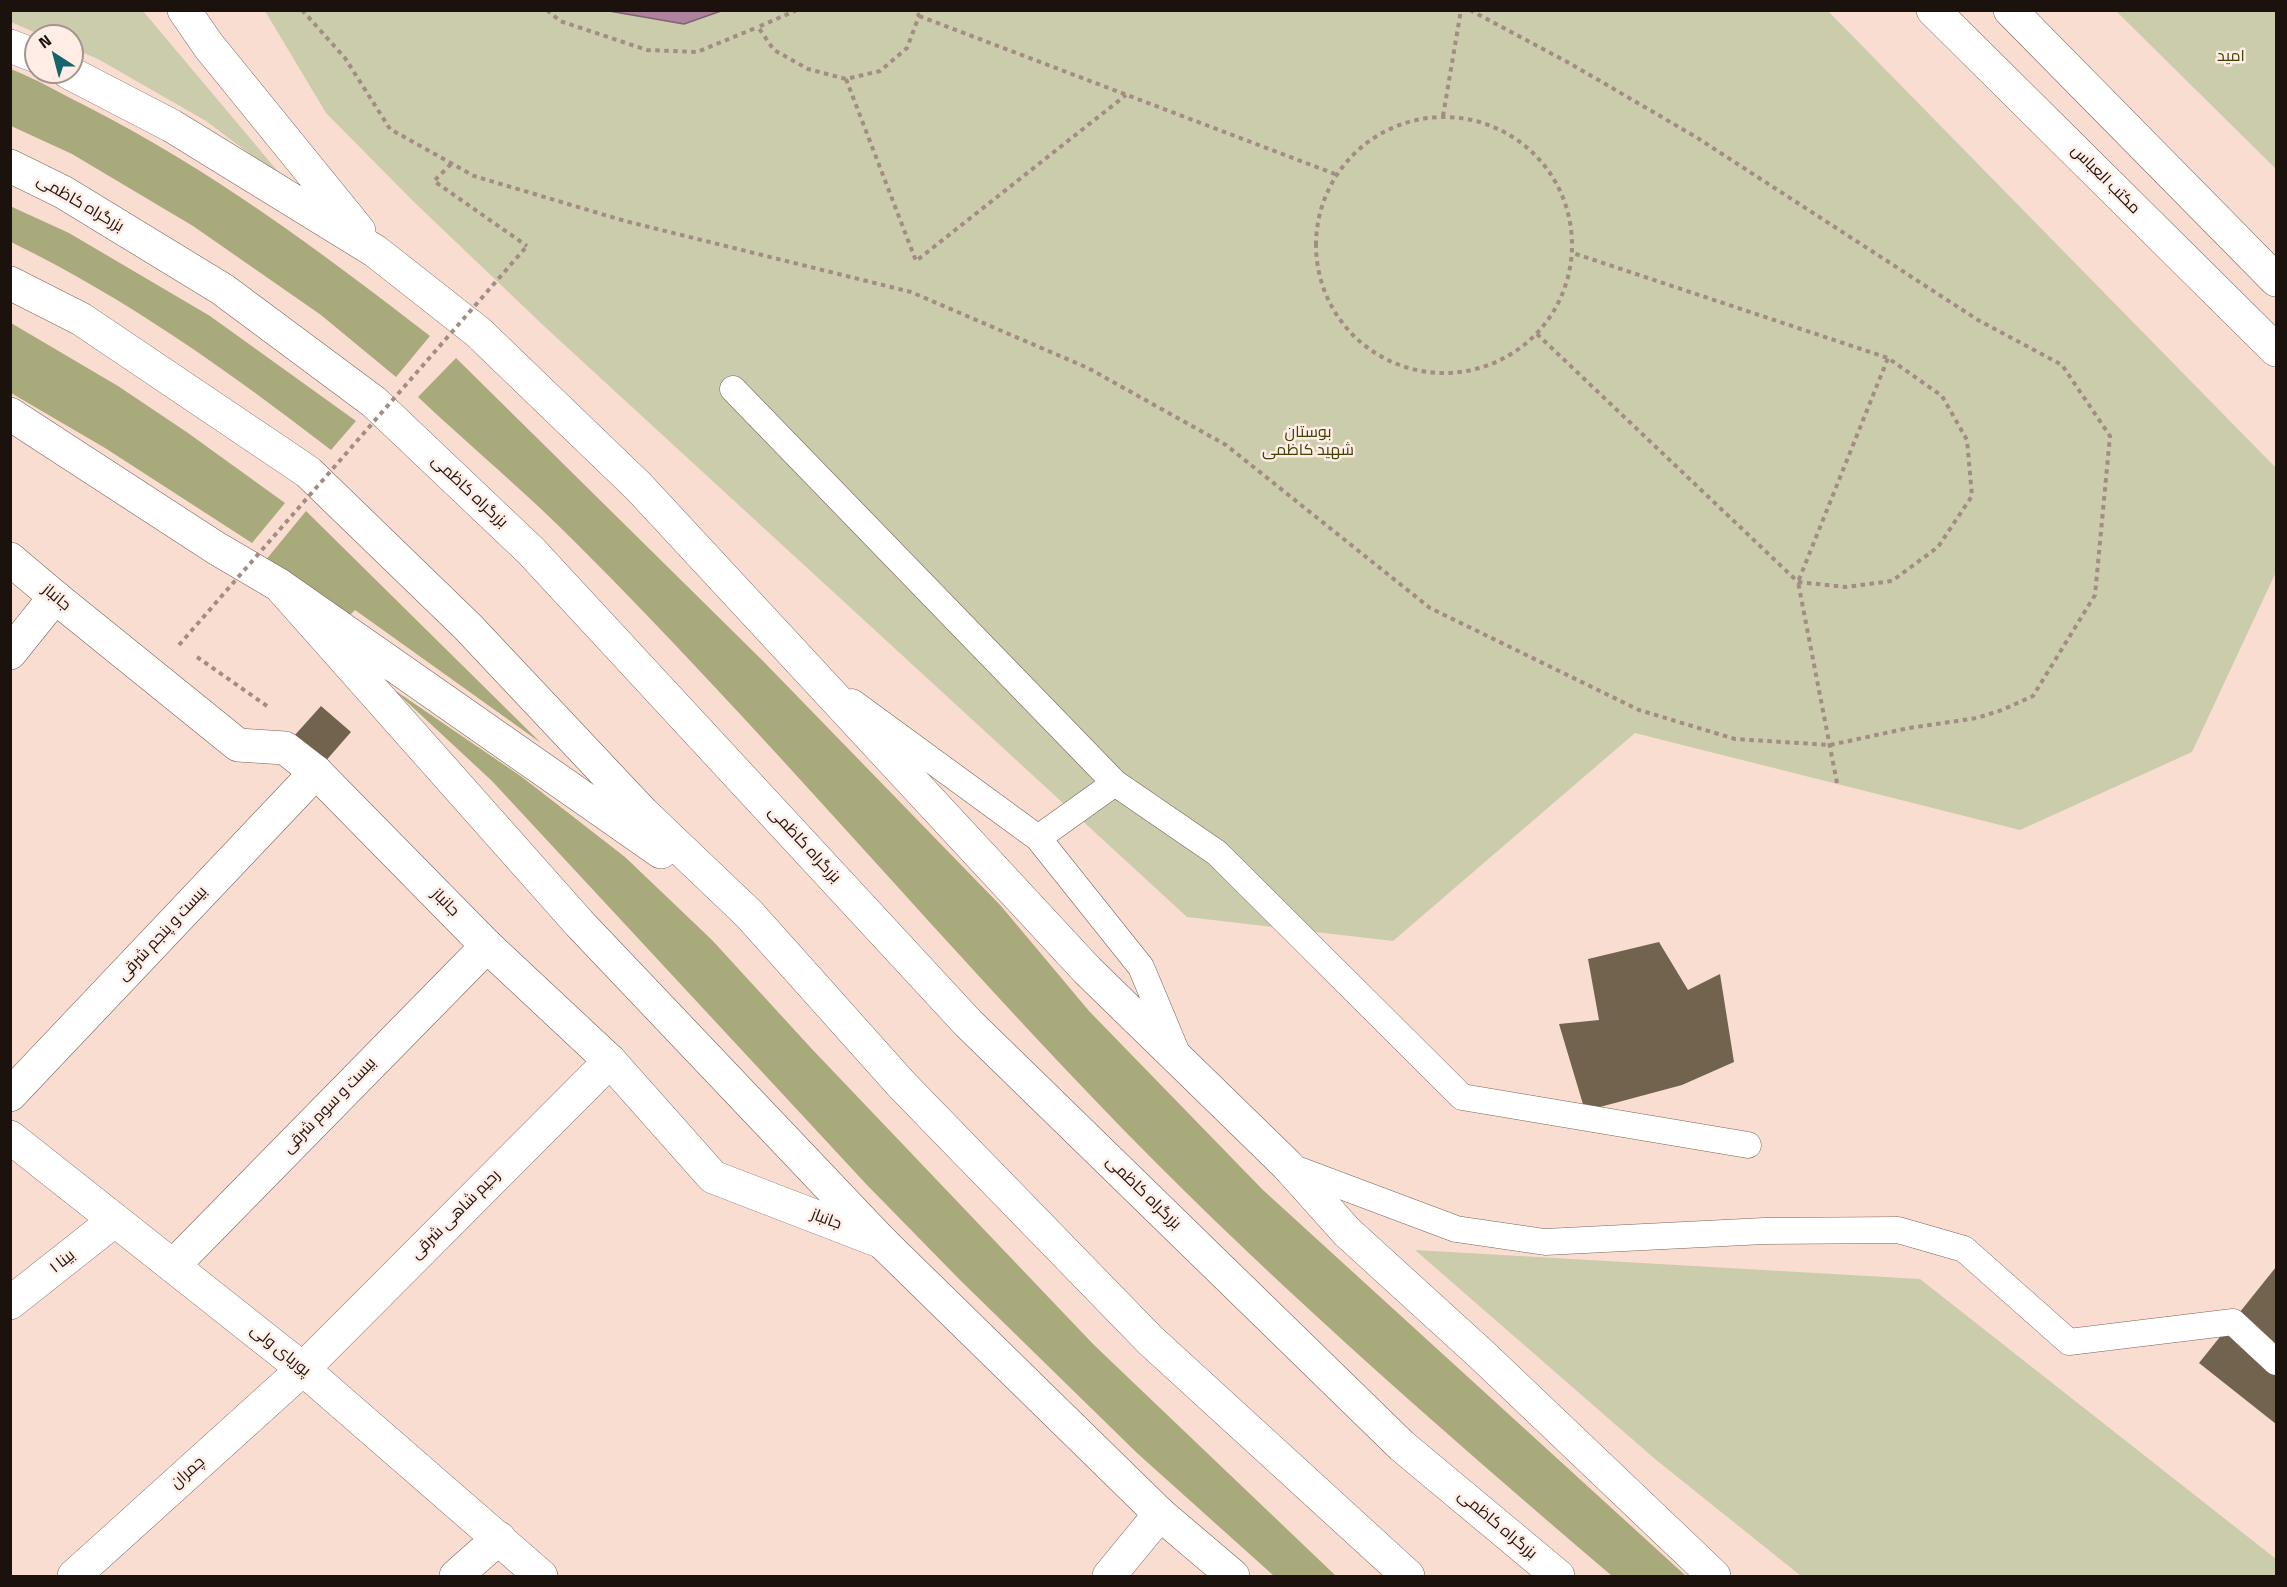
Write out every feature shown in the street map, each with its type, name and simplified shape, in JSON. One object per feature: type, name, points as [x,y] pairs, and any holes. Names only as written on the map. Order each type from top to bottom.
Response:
[{"type":"main road","points":[[183,10],[208,45],[375,251]]},
{"type":"main road","name":"مکتب العباس","points":[[1934,10],[2277,350]]},
{"type":"main road","points":[[2010,10],[2277,280]]},
{"type":"main road","points":[[84,80],[172,126],[375,251],[477,332],[639,487],[1087,970],[1287,1165],[1347,1233],[1482,1355],[1713,1576]]},
{"type":"main road","name":"بزرگراه کاظمی","points":[[10,166],[63,192],[222,289],[374,402],[531,551],[969,1023],[1402,1446],[1558,1576]]},
{"type":"main road","points":[[10,283],[81,319],[308,472],[468,627],[643,813],[749,914],[902,1085],[1150,1340],[1408,1576]]},
{"type":"main road","points":[[10,414],[216,548],[279,585],[749,914]]},
{"type":"main road","name":"جانباز","points":[[10,559],[238,745],[285,748],[316,772],[487,946],[609,1061],[713,1177],[882,1242]]},
{"type":"main road","points":[[279,585],[579,923],[882,1242],[1160,1514],[1233,1576]]},
{"type":"main road","points":[[10,653],[55,597]]},
{"type":"main road","name":"بیست و پنجم شرقی","points":[[10,1095],[316,772]]},
{"type":"main road","name":"بیست و سوم شرقی","points":[[173,1266],[487,946]]},
{"type":"main road","name":"رحیم شاهی شرقی","points":[[303,1369],[609,1061]]},
{"type":"main road","name":"پوریای ولی","points":[[10,1137],[303,1369],[541,1576]]},
{"type":"main road","name":"بینا ۱","points":[[10,1304],[115,1220]]},
{"type":"main road","name":"چمران","points":[[74,1576],[303,1369]]},
{"type":"main road","points":[[1109,1576],[1160,1514]]},
{"type":"main road","points":[[456,1576],[499,1539]]},
{"type":"lane","points":[[733,389],[1115,783],[1217,853],[1462,1097],[1749,1145]]},
{"type":"lane","points":[[806,669],[1038,838],[1141,967],[1180,1062]]},
{"type":"lane","points":[[1038,838],[1115,783]]},
{"type":"lane","points":[[1287,1165],[1456,1229],[1545,1242],[1764,1231],[1898,1230],[1964,1249],[2069,1342],[2234,1322],[2277,1362]]},
{"type":"path","points":[[302,10],[345,58],[390,129],[451,164],[474,176],[625,221],[911,292],[1088,368],[1226,445],[1430,608],[1640,710],[1735,739],[1830,745],[1909,728],[1977,718],[2002,710],[2032,696],[2095,595],[2110,436],[2062,365],[1978,320],[1696,137],[1571,64],[1470,10]]},
{"type":"path","points":[[547,10],[560,21],[647,50],[697,52],[797,10]]},
{"type":"path","points":[[916,10],[919,16],[1335,174]]},
{"type":"path","points":[[1443,116],[1461,10]]},
{"type":"path","points":[[758,27],[774,50],[808,69],[846,79],[880,72],[907,48],[919,16]]},
{"type":"path","points":[[846,79],[916,261],[1126,95]]},
{"type":"path","points":[[1443,116],[1485,123],[1522,142],[1551,173],[1569,211],[1573,253],[1562,297],[1537,334],[1504,360],[1463,373],[1421,372],[1381,358],[1348,332],[1325,296],[1315,255],[1318,214],[1335,174],[1364,144],[1401,123],[1443,116]]},
{"type":"path","points":[[270,708],[180,645],[527,246],[434,181],[451,164]]},
{"type":"path","points":[[1537,334],[1798,582],[1846,587],[1892,581],[1938,547],[1972,496],[1967,440],[1942,396],[1888,358],[1573,253]]},
{"type":"path","points":[[1837,783],[1798,582],[1888,358]]},
{"type":"green space","points":[[10,11],[143,11],[286,181],[206,121],[84,53],[84,24],[24,24],[24,28],[11,22]]},
{"type":"green space","name":"بوستان شهید کاظمی","points":[[265,11],[1828,11],[2276,468],[2276,572],[2192,752],[2020,830],[1635,733],[1393,941],[1187,917],[545,327],[413,201],[326,113]]},
{"type":"green space","name":"امید","points":[[2116,11],[2276,11],[2276,169]]},
{"type":"green space","points":[[11,69],[24,74],[24,84],[48,86],[176,156],[220,184],[305,242],[430,336],[396,377],[321,315],[193,226],[72,154],[11,126]]},
{"type":"green space","points":[[10,206],[69,233],[210,316],[356,421],[331,450],[255,392],[136,312],[54,264],[11,242]]},
{"type":"green space","points":[[11,323],[118,386],[285,503],[252,543],[105,448],[11,393]]},
{"type":"green space","points":[[456,358],[763,661],[1001,906],[1089,1011],[1263,1190],[1686,1576],[1612,1576],[1346,1343],[1216,1222],[1027,1028],[645,613],[540,508],[418,397]]},
{"type":"green space","points":[[306,511],[541,743],[355,610],[346,619],[265,561]]},
{"type":"green space","points":[[393,689],[522,777],[625,857],[712,940],[811,1048],[1094,1345],[1336,1576],[1274,1576],[1137,1453],[959,1279],[867,1185],[492,781]]},
{"type":"green space","points":[[1415,1250],[1920,1279],[2276,1559],[2276,1576],[1801,1576],[1655,1459]]},
{"type":"shaded area","points":[[609,11],[721,11],[684,24]]},
{"type":"building","points":[[321,706],[351,732],[316,772],[285,746]]},
{"type":"building","points":[[1659,942],[1688,990],[1720,974],[1734,1062],[1682,1085],[1585,1111],[1559,1024],[1599,1020],[1588,959]]},
{"type":"building","points":[[2276,1267],[2276,1424],[2199,1363]]}]
